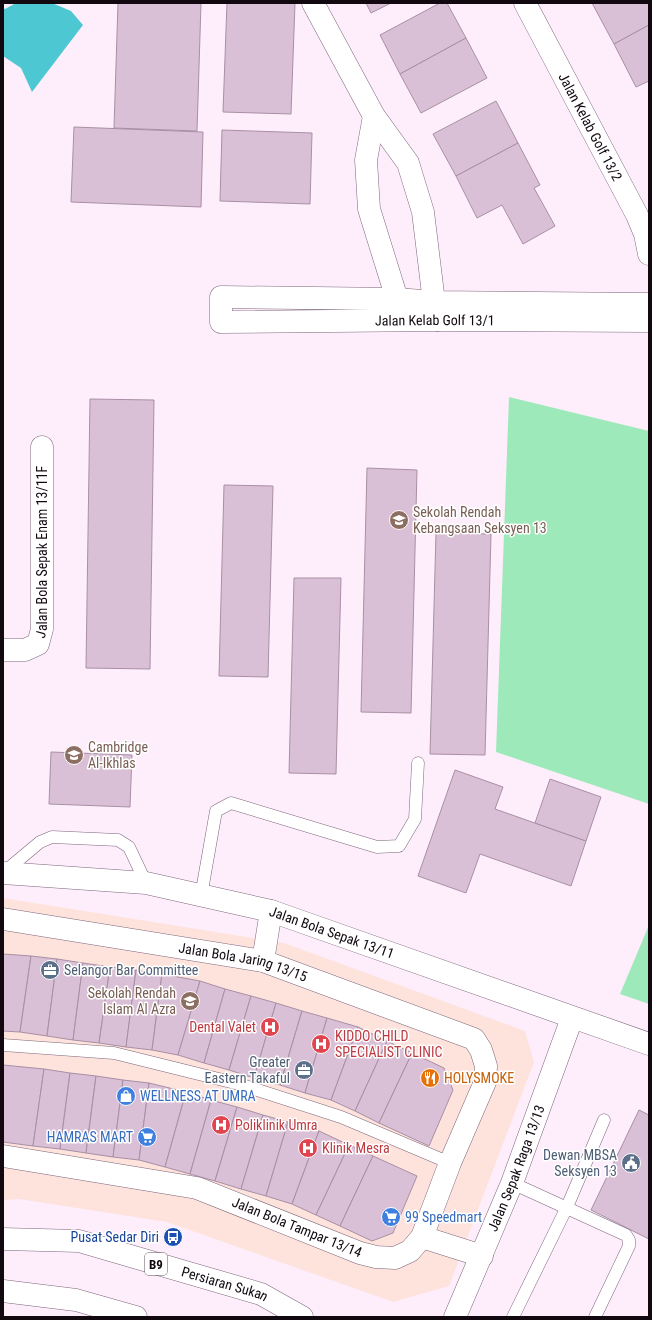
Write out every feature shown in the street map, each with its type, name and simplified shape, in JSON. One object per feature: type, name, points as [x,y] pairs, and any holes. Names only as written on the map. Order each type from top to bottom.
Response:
[{"type":"street","points":[[313,3],[374,116],[408,163],[423,212],[435,311],[649,304]]},
{"type":"street","name":"Jalan Kelab Golf 13/2","points":[[525,3],[637,215],[645,234],[649,254]]},
{"type":"street","points":[[374,116],[366,160],[369,209],[399,310]]},
{"type":"street","name":"Jalan Kelab Golf 13/1","points":[[221,322],[399,310],[649,320]]},
{"type":"street","name":"Jalan Bola Sepak Enam 13/11F","points":[[3,650],[25,650],[38,644],[42,629],[42,447]]},
{"type":"street","name":"Jalan Bola Sepak 13/11","points":[[3,873],[146,883],[271,911],[649,1044]]},
{"type":"street","points":[[263,961],[271,911]]},
{"type":"street","name":"Jalan Bola Jaring 13/15","points":[[3,919],[263,961],[474,1039]]},
{"type":"street","name":"Jalan Sepak Raga 13/13","points":[[456,1317],[512,1183],[572,1018]]},
{"type":"street","name":"Jalan Bola Tampar 13/14","points":[[3,1156],[197,1188],[360,1253],[376,1257],[395,1258],[410,1251],[422,1237],[450,1163],[486,1082],[486,1066],[481,1050],[474,1039]]},
{"type":"street","points":[[422,1237],[482,1256]]},
{"type":"street","name":"Persiaran Sukan","points":[[3,1239],[79,1241],[261,1294],[302,1317]]},
{"type":"street","points":[[3,1291],[76,1300],[136,1317]]},
{"type":"lane","points":[[201,896],[216,811],[232,802],[377,847],[399,846],[415,819],[418,763]]},
{"type":"lane","points":[[3,873],[40,842],[52,837],[118,840],[129,847],[146,883]]},
{"type":"lane","points":[[3,1045],[114,1053],[239,1084],[341,1117],[450,1163]]},
{"type":"lane","points":[[513,1317],[567,1207],[604,1120]]},
{"type":"lane","points":[[512,1183],[626,1235],[629,1240],[629,1246],[596,1317]]},
{"type":"shaded area","points":[[3,898],[284,943],[525,1031],[534,1062],[449,1286],[393,1302],[167,1222],[19,1199],[3,1200]]},
{"type":"green space","points":[[509,397],[649,431],[649,804],[496,752]]},
{"type":"green space","points":[[649,925],[649,1004],[620,994]]},
{"type":"water","points":[[16,3],[52,3],[71,11],[83,25],[32,92],[21,68],[3,56],[3,8],[5,9]]},
{"type":"building","points":[[118,3],[201,3],[197,131],[114,128]]},
{"type":"building","points":[[227,3],[295,3],[291,114],[223,112]]},
{"type":"building","points":[[366,3],[391,3],[371,13]]},
{"type":"building","points":[[440,3],[447,3],[466,38],[400,74],[380,35]]},
{"type":"building","points":[[592,3],[649,3],[649,25],[614,44]]},
{"type":"building","points":[[649,25],[649,81],[636,87],[614,44]]},
{"type":"building","points":[[466,38],[487,78],[421,113],[400,74]]},
{"type":"building","points":[[496,101],[518,143],[456,176],[433,134]]},
{"type":"building","points":[[74,127],[203,132],[201,207],[71,202]]},
{"type":"building","points":[[222,130],[312,133],[310,204],[220,201]]},
{"type":"building","points":[[518,143],[540,185],[534,188],[555,226],[523,244],[502,205],[477,218],[456,176]]},
{"type":"building","points":[[90,399],[154,400],[150,669],[86,668]]},
{"type":"building","points":[[367,468],[417,470],[411,713],[361,712]]},
{"type":"building","points":[[224,485],[273,486],[268,677],[219,676]]},
{"type":"building","points":[[436,533],[491,534],[485,755],[430,754]]},
{"type":"building","points":[[294,578],[341,578],[336,774],[289,773]]},
{"type":"building","points":[[51,752],[132,755],[130,807],[49,804]]},
{"type":"building","points":[[455,770],[503,787],[495,809],[586,841],[571,886],[480,854],[466,893],[418,876]]},
{"type":"building","points":[[550,779],[601,797],[586,841],[535,823]]},
{"type":"building","points":[[3,954],[31,956],[20,1032],[3,1031]]},
{"type":"building","points":[[31,956],[57,959],[47,1036],[20,1032]]},
{"type":"building","points":[[57,959],[83,963],[73,1040],[47,1036]]},
{"type":"building","points":[[83,963],[110,967],[99,1043],[73,1040]]},
{"type":"building","points":[[110,967],[136,970],[126,1047],[99,1043]]},
{"type":"building","points":[[136,970],[162,974],[152,1050],[126,1047]]},
{"type":"building","points":[[162,974],[200,981],[178,1055],[152,1050]]},
{"type":"building","points":[[200,981],[225,989],[204,1063],[178,1055]]},
{"type":"building","points":[[225,989],[251,996],[229,1070],[204,1063]]},
{"type":"building","points":[[251,996],[276,1003],[254,1078],[229,1070]]},
{"type":"building","points":[[276,1003],[302,1011],[280,1085],[254,1078]]},
{"type":"building","points":[[302,1011],[327,1018],[305,1093],[280,1085]]},
{"type":"building","points":[[327,1018],[358,1027],[331,1100],[305,1093]]},
{"type":"building","points":[[358,1027],[387,1041],[355,1111],[331,1100]]},
{"type":"building","points":[[387,1041],[412,1053],[379,1123],[355,1111]]},
{"type":"building","points":[[412,1053],[444,1068],[453,1090],[429,1146],[379,1123]]},
{"type":"building","points":[[3,1065],[44,1069],[33,1146],[3,1142]]},
{"type":"building","points":[[44,1069],[70,1073],[60,1149],[33,1146]]},
{"type":"building","points":[[70,1073],[96,1076],[86,1153],[60,1149]]},
{"type":"building","points":[[96,1076],[123,1080],[113,1157],[86,1153]]},
{"type":"building","points":[[123,1080],[149,1083],[139,1160],[113,1157]]},
{"type":"building","points":[[149,1083],[186,1092],[165,1167],[139,1160]]},
{"type":"building","points":[[186,1092],[211,1100],[190,1174],[165,1167]]},
{"type":"building","points":[[211,1100],[237,1107],[215,1181],[190,1174]]},
{"type":"building","points":[[237,1107],[263,1115],[241,1189],[215,1181]]},
{"type":"building","name":"Dewan MBSA Seksyen 13","points":[[639,1110],[649,1115],[649,1239],[591,1210]]},
{"type":"building","points":[[263,1115],[288,1122],[266,1196],[241,1189]]},
{"type":"building","points":[[288,1122],[319,1131],[292,1204],[266,1196]]},
{"type":"building","points":[[319,1131],[349,1145],[316,1215],[292,1204]]},
{"type":"building","points":[[349,1145],[373,1156],[340,1226],[316,1215]]},
{"type":"building","points":[[373,1156],[417,1176],[393,1233],[372,1241],[340,1226]]},
{"type":"place","name":"Sekolah Rendah Kebangsaan Seksyen 13","points":[[399,520]]},
{"type":"place","name":"Cambridge Al-Ikhlas","points":[[74,755]]},
{"type":"place","name":"Selangor Bar Committee","points":[[50,970]]},
{"type":"place","name":"Sekolah Rendah Islam Al Azra","points":[[190,1001]]},
{"type":"place","name":"Dental Valet","points":[[270,1027]]},
{"type":"place","name":"KIDDO CHILD SPECIALIST CLINIC","points":[[321,1044]]},
{"type":"place","name":"Greater Eastern Takaful","points":[[304,1070]]},
{"type":"place","name":"HOLYSMOKE","points":[[430,1078]]},
{"type":"place","name":"WELLNESS AT UMRA","points":[[126,1096]]},
{"type":"place","name":"Poliklinik Umra","points":[[221,1125]]},
{"type":"place","name":"HAMRAS MART","points":[[147,1137]]},
{"type":"place","name":"Klinik Mesra","points":[[308,1148]]},
{"type":"place","name":"Dewan MBSA Seksyen 13","points":[[631,1163]]},
{"type":"place","name":"99 Speedmart","points":[[391,1217]]},
{"type":"place","name":"Pusat Sedar Diri","points":[[173,1237]]}]
